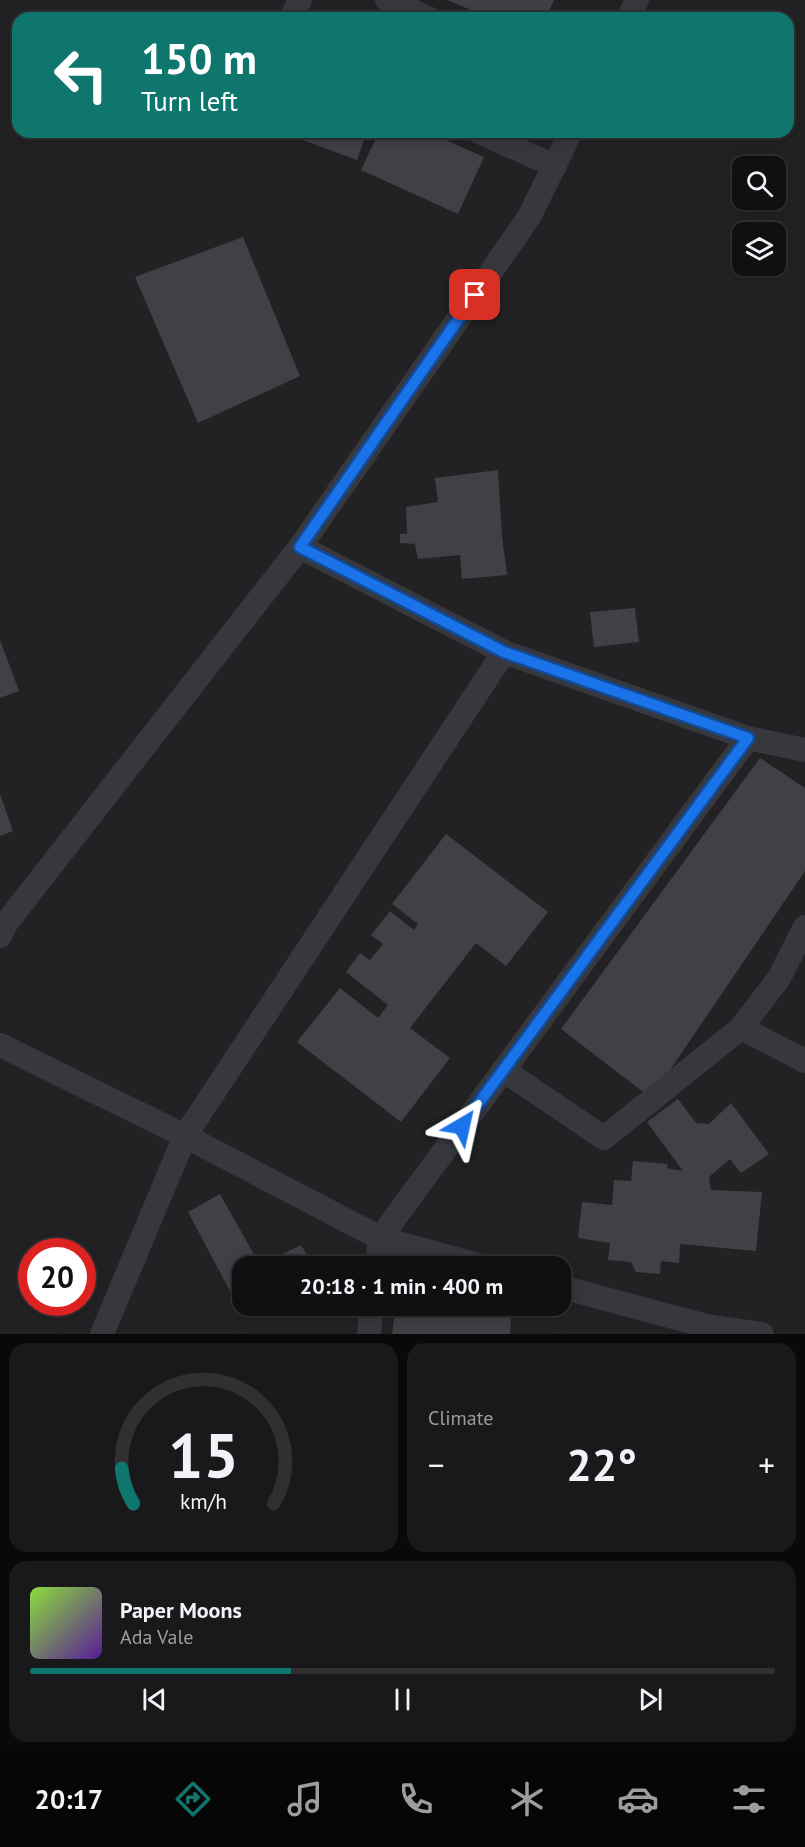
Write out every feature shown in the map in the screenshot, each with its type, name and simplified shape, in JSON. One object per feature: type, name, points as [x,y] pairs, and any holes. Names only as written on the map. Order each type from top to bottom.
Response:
[{"type":"lane","points":[[387,0],[414,12]]},
{"type":"lane","points":[[496,138],[555,166]]},
{"type":"lane","points":[[2,924],[300,547],[529,217],[569,138]]},
{"type":"lane","points":[[300,547],[504,652],[748,738],[805,750]]},
{"type":"lane","points":[[102,1334],[185,1136],[504,652]]},
{"type":"lane","points":[[378,1256],[380,1238],[748,738]]},
{"type":"lane","points":[[503,1070],[604,1138],[741,1028],[779,978],[805,927]]},
{"type":"lane","points":[[741,1028],[805,1061]]},
{"type":"lane","points":[[0,1045],[185,1136],[380,1238],[446,1256]]},
{"type":"lane","points":[[571,1290],[707,1326],[762,1334]]},
{"type":"lane","points":[[369,1334],[371,1316]]},
{"type":"shaded area","points":[[0,0],[805,0],[805,1334],[0,1334]]},
{"type":"building","points":[[447,0],[554,0],[549,12],[476,12]]},
{"type":"building","points":[[297,138],[365,138],[357,160]]},
{"type":"building","points":[[376,138],[441,138],[484,157],[458,214],[361,170]]},
{"type":"building","points":[[243,237],[300,376],[198,423],[135,277]]},
{"type":"building","points":[[498,470],[507,575],[462,579],[460,555],[418,559],[415,544],[400,543],[400,534],[407,534],[406,507],[438,502],[435,478]]},
{"type":"building","points":[[635,608],[639,642],[594,647],[590,612]]},
{"type":"building","points":[[0,640],[19,691],[0,698]]},
{"type":"building","points":[[760,758],[805,788],[805,871],[651,1098],[561,1029]]},
{"type":"building","points":[[0,794],[13,831],[0,836]]},
{"type":"building","points":[[446,834],[548,912],[506,966],[476,943],[410,1028],[450,1058],[401,1122],[297,1042],[340,988],[378,1018],[388,1005],[346,972],[360,953],[370,960],[383,944],[371,935],[390,911],[414,930],[418,924],[392,904]]},
{"type":"building","points":[[678,1099],[696,1123],[709,1124],[731,1103],[769,1154],[741,1173],[730,1159],[709,1177],[711,1190],[762,1192],[756,1251],[680,1244],[679,1263],[661,1261],[660,1274],[636,1272],[631,1262],[608,1260],[610,1243],[578,1238],[582,1202],[612,1205],[614,1180],[631,1181],[633,1161],[668,1164],[667,1168],[683,1171],[647,1122]]},
{"type":"building","points":[[220,1194],[255,1256],[232,1256],[232,1295],[188,1212]]},
{"type":"building","points":[[301,1245],[308,1256],[278,1256]]},
{"type":"building","points":[[394,1316],[511,1318],[510,1334],[392,1334]]},
{"type":"route","points":[[462,1126],[748,738],[504,652],[300,547],[475,295]]}]
